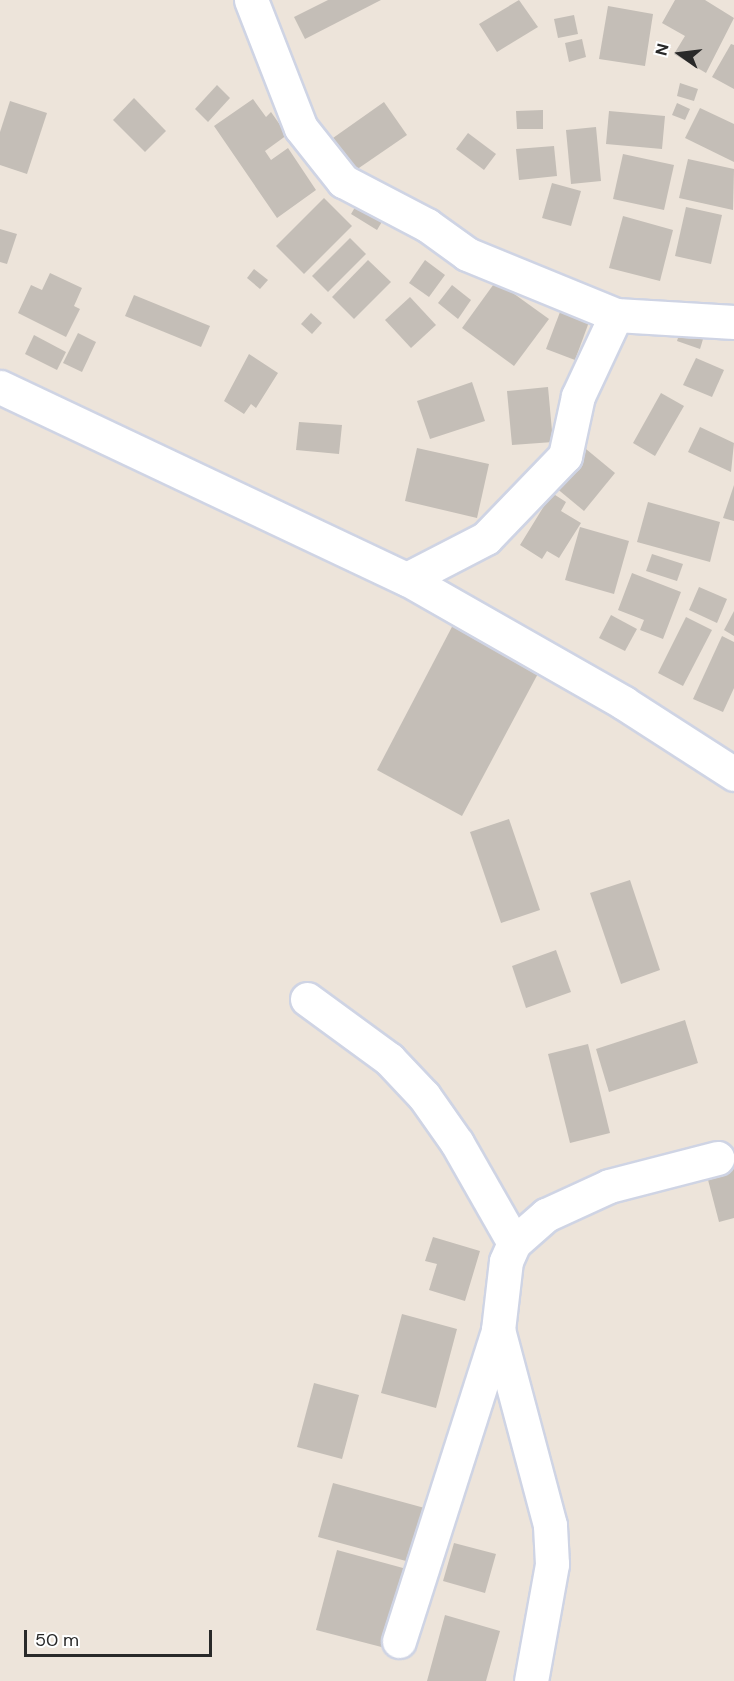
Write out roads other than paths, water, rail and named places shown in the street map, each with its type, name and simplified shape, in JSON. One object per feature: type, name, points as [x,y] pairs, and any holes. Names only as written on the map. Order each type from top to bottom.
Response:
[{"type":"street","points":[[251,0],[301,128],[343,181],[428,225],[467,254],[616,315],[734,322]]},
{"type":"street","points":[[406,579],[486,538],[565,456],[578,396],[616,315]]},
{"type":"street","points":[[0,387],[406,579],[624,703],[734,774]]},
{"type":"street","points":[[307,999],[389,1059],[424,1096],[457,1143],[514,1244]]},
{"type":"street","points":[[399,1641],[498,1330],[499,1292],[514,1244],[546,1215],[609,1186],[717,1158]]},
{"type":"street","points":[[498,1330],[550,1525],[552,1564],[531,1681]]}]
